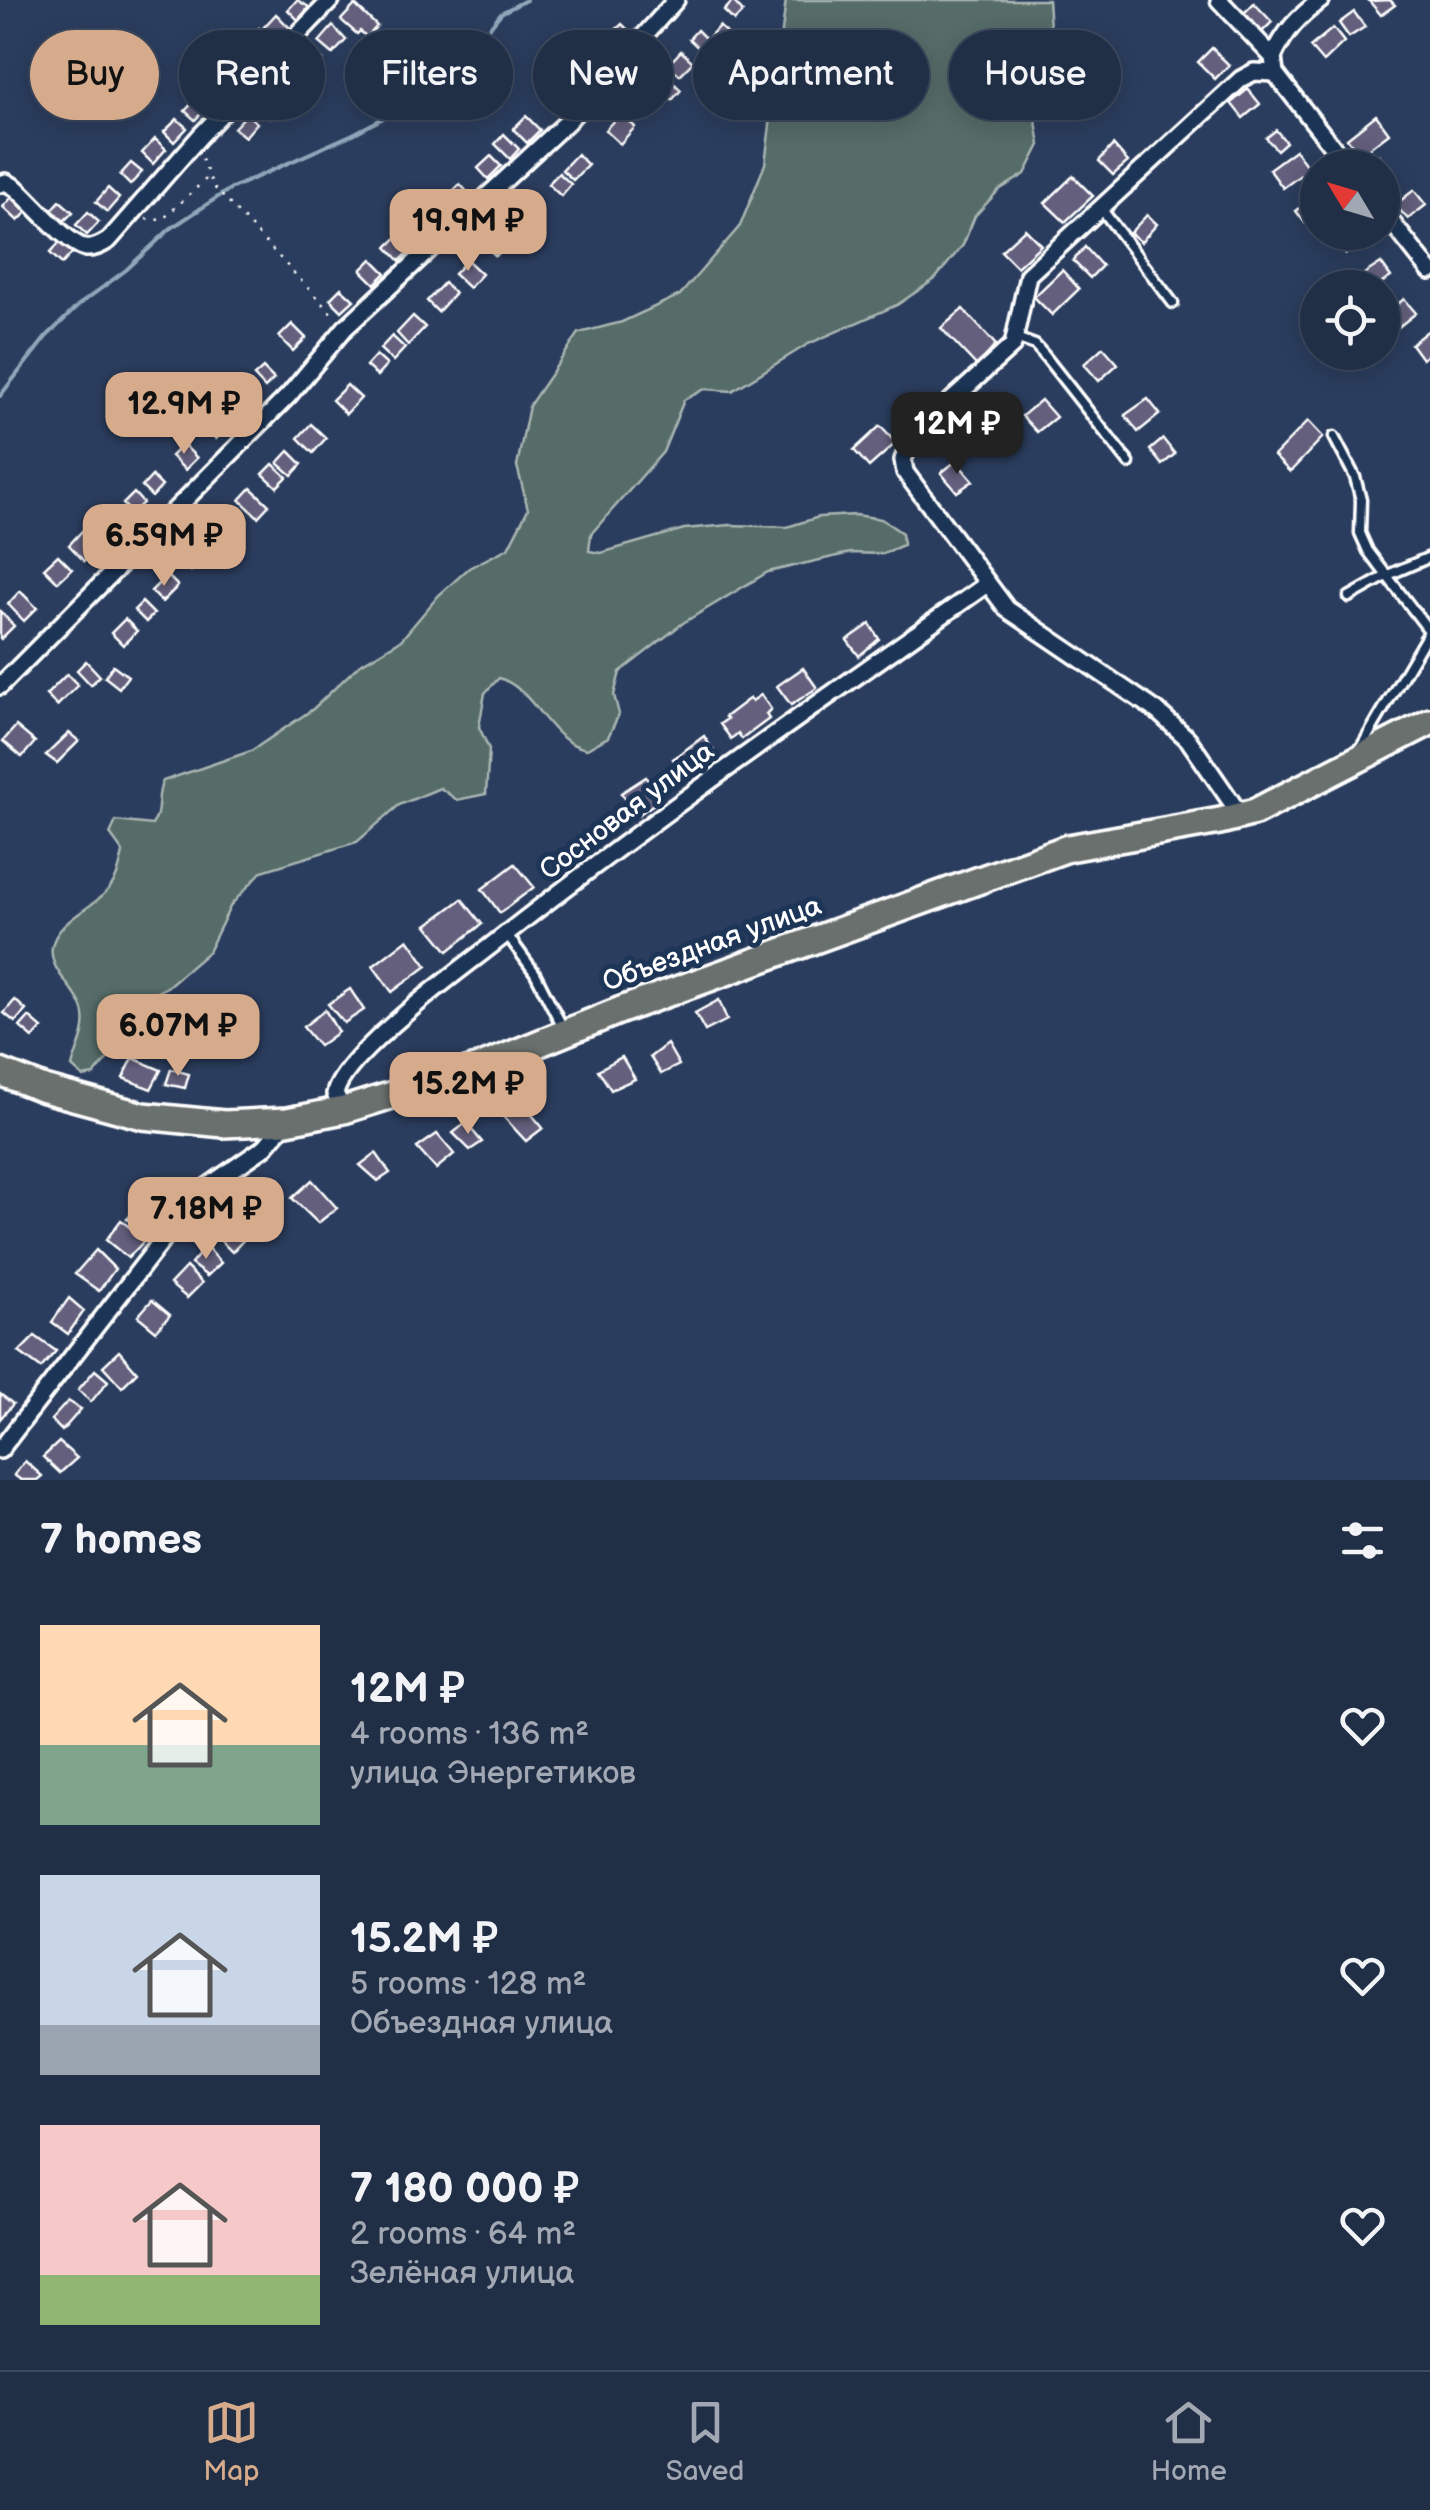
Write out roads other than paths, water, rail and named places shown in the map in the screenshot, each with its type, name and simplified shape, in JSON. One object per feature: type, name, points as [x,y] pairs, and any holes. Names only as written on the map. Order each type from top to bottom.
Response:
[{"type":"main road","name":"Объездная улица","points":[[0,1072],[44,1089],[142,1116],[224,1124],[288,1121],[344,1110],[476,1068],[934,894],[1068,848],[1241,816],[1430,722]]},
{"type":"street","points":[[0,184],[6,182],[16,188],[73,241],[86,248],[98,247],[109,240],[200,136],[332,0]]},
{"type":"street","points":[[0,686],[289,395],[345,328],[567,122],[676,0]]},
{"type":"street","points":[[1219,0],[1274,65],[1336,150]]},
{"type":"street","points":[[1274,65],[1284,33],[1321,0]]},
{"type":"street","points":[[1241,816],[1208,765],[1157,711],[1007,609],[905,472],[903,460],[910,442],[930,420],[1014,346],[1028,275],[1241,79],[1274,65]]},
{"type":"street","points":[[1400,233],[1430,271]]},
{"type":"street","name":"Сосновая улица","points":[[344,1110],[335,1094],[337,1086],[368,1049],[427,995],[658,816],[987,584]]},
{"type":"street","points":[[0,1450],[181,1216],[207,1187],[265,1147],[288,1121]]},
{"type":"lane","points":[[1100,207],[1174,303]]},
{"type":"lane","points":[[1016,338],[1035,345],[1044,354],[1130,463]]},
{"type":"lane","points":[[1334,438],[1358,488],[1360,533],[1368,551],[1430,632],[1352,762]]},
{"type":"lane","points":[[1348,597],[1430,558]]},
{"type":"lane","points":[[506,933],[535,973],[565,1032]]},
{"type":"waterway","points":[[0,396],[46,337],[170,229],[230,189],[353,134],[423,97],[472,50],[501,13],[526,0]]}]
